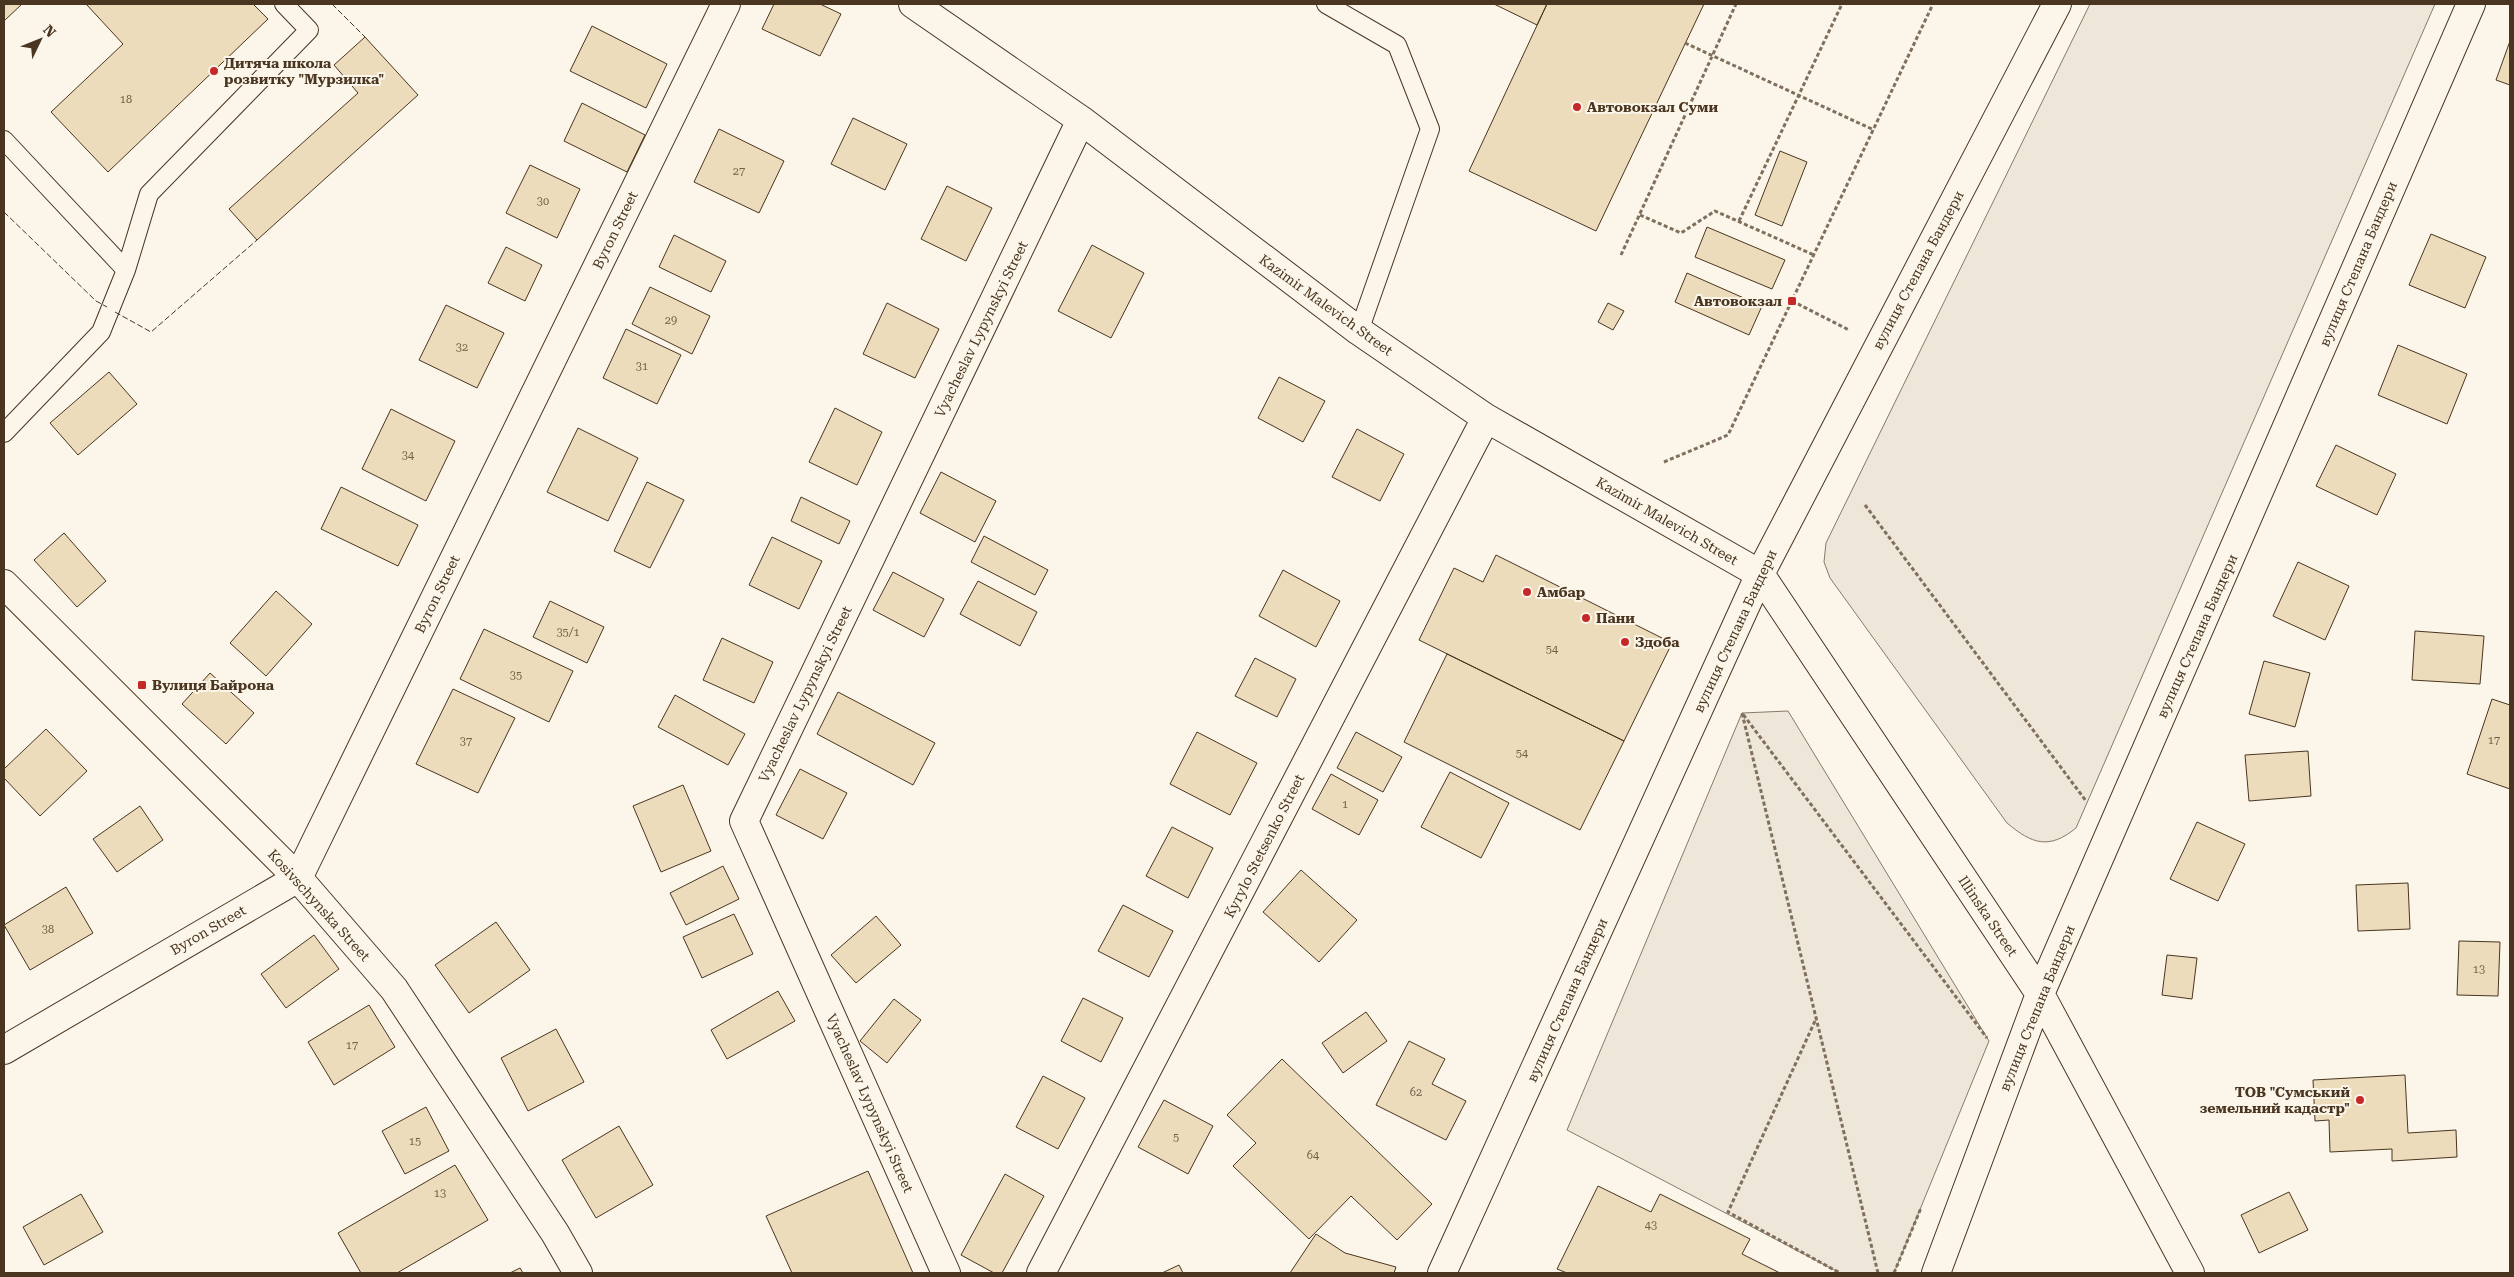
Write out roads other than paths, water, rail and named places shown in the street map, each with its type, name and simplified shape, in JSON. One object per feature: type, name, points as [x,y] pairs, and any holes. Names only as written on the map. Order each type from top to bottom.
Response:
[{"type":"street","name":"Byron Street","points":[[4,1050],[298,878],[726,4]]},
{"type":"street","name":"Kazimir Malevich Street","points":[[912,4],[1081,120],[1359,331],[1486,418],[1760,574]]},
{"type":"street","name":"вулиця Степана Бандери","points":[[1442,1273],[1760,574],[2057,4]]},
{"type":"street","name":"вулиця Степана Бандери","points":[[1936,1273],[2040,994],[2471,4]]},
{"type":"street","name":"Vyacheslav Lypynskyi Street","points":[[946,1273],[744,821],[1081,120]]},
{"type":"street","name":"Kyrylo Stetsenko Street","points":[[1041,1273],[1486,418]]},
{"type":"street","name":"Illinska Street","points":[[1760,574],[2040,994],[2190,1273]]},
{"type":"street","name":"Kosivschynska Street","points":[[4,584],[298,878],[394,989],[555,1233],[578,1273]]},
{"type":"lane","points":[[4,433],[101,332],[126,270],[149,194],[309,30],[284,4]]},
{"type":"lane","points":[[1326,4],[1397,45],[1430,128],[1359,331]]},
{"type":"lane","points":[[4,140],[126,270]]},
{"type":"place","name":"Дитяча школа розвитку \"Мурзилка\"","points":[[214,71]]},
{"type":"place","name":"Автовокзал Суми","points":[[1577,107]]},
{"type":"place","name":"Автовокзал","points":[[1792,301]]},
{"type":"place","name":"Амбар","points":[[1527,592]]},
{"type":"place","name":"Пани","points":[[1586,618]]},
{"type":"place","name":"Здоба","points":[[1625,642]]},
{"type":"place","name":"Вулиця Байрона","points":[[142,685]]},
{"type":"place","name":"ТОВ \"Сумський земельний кадастр\"","points":[[2360,1100]]}]
